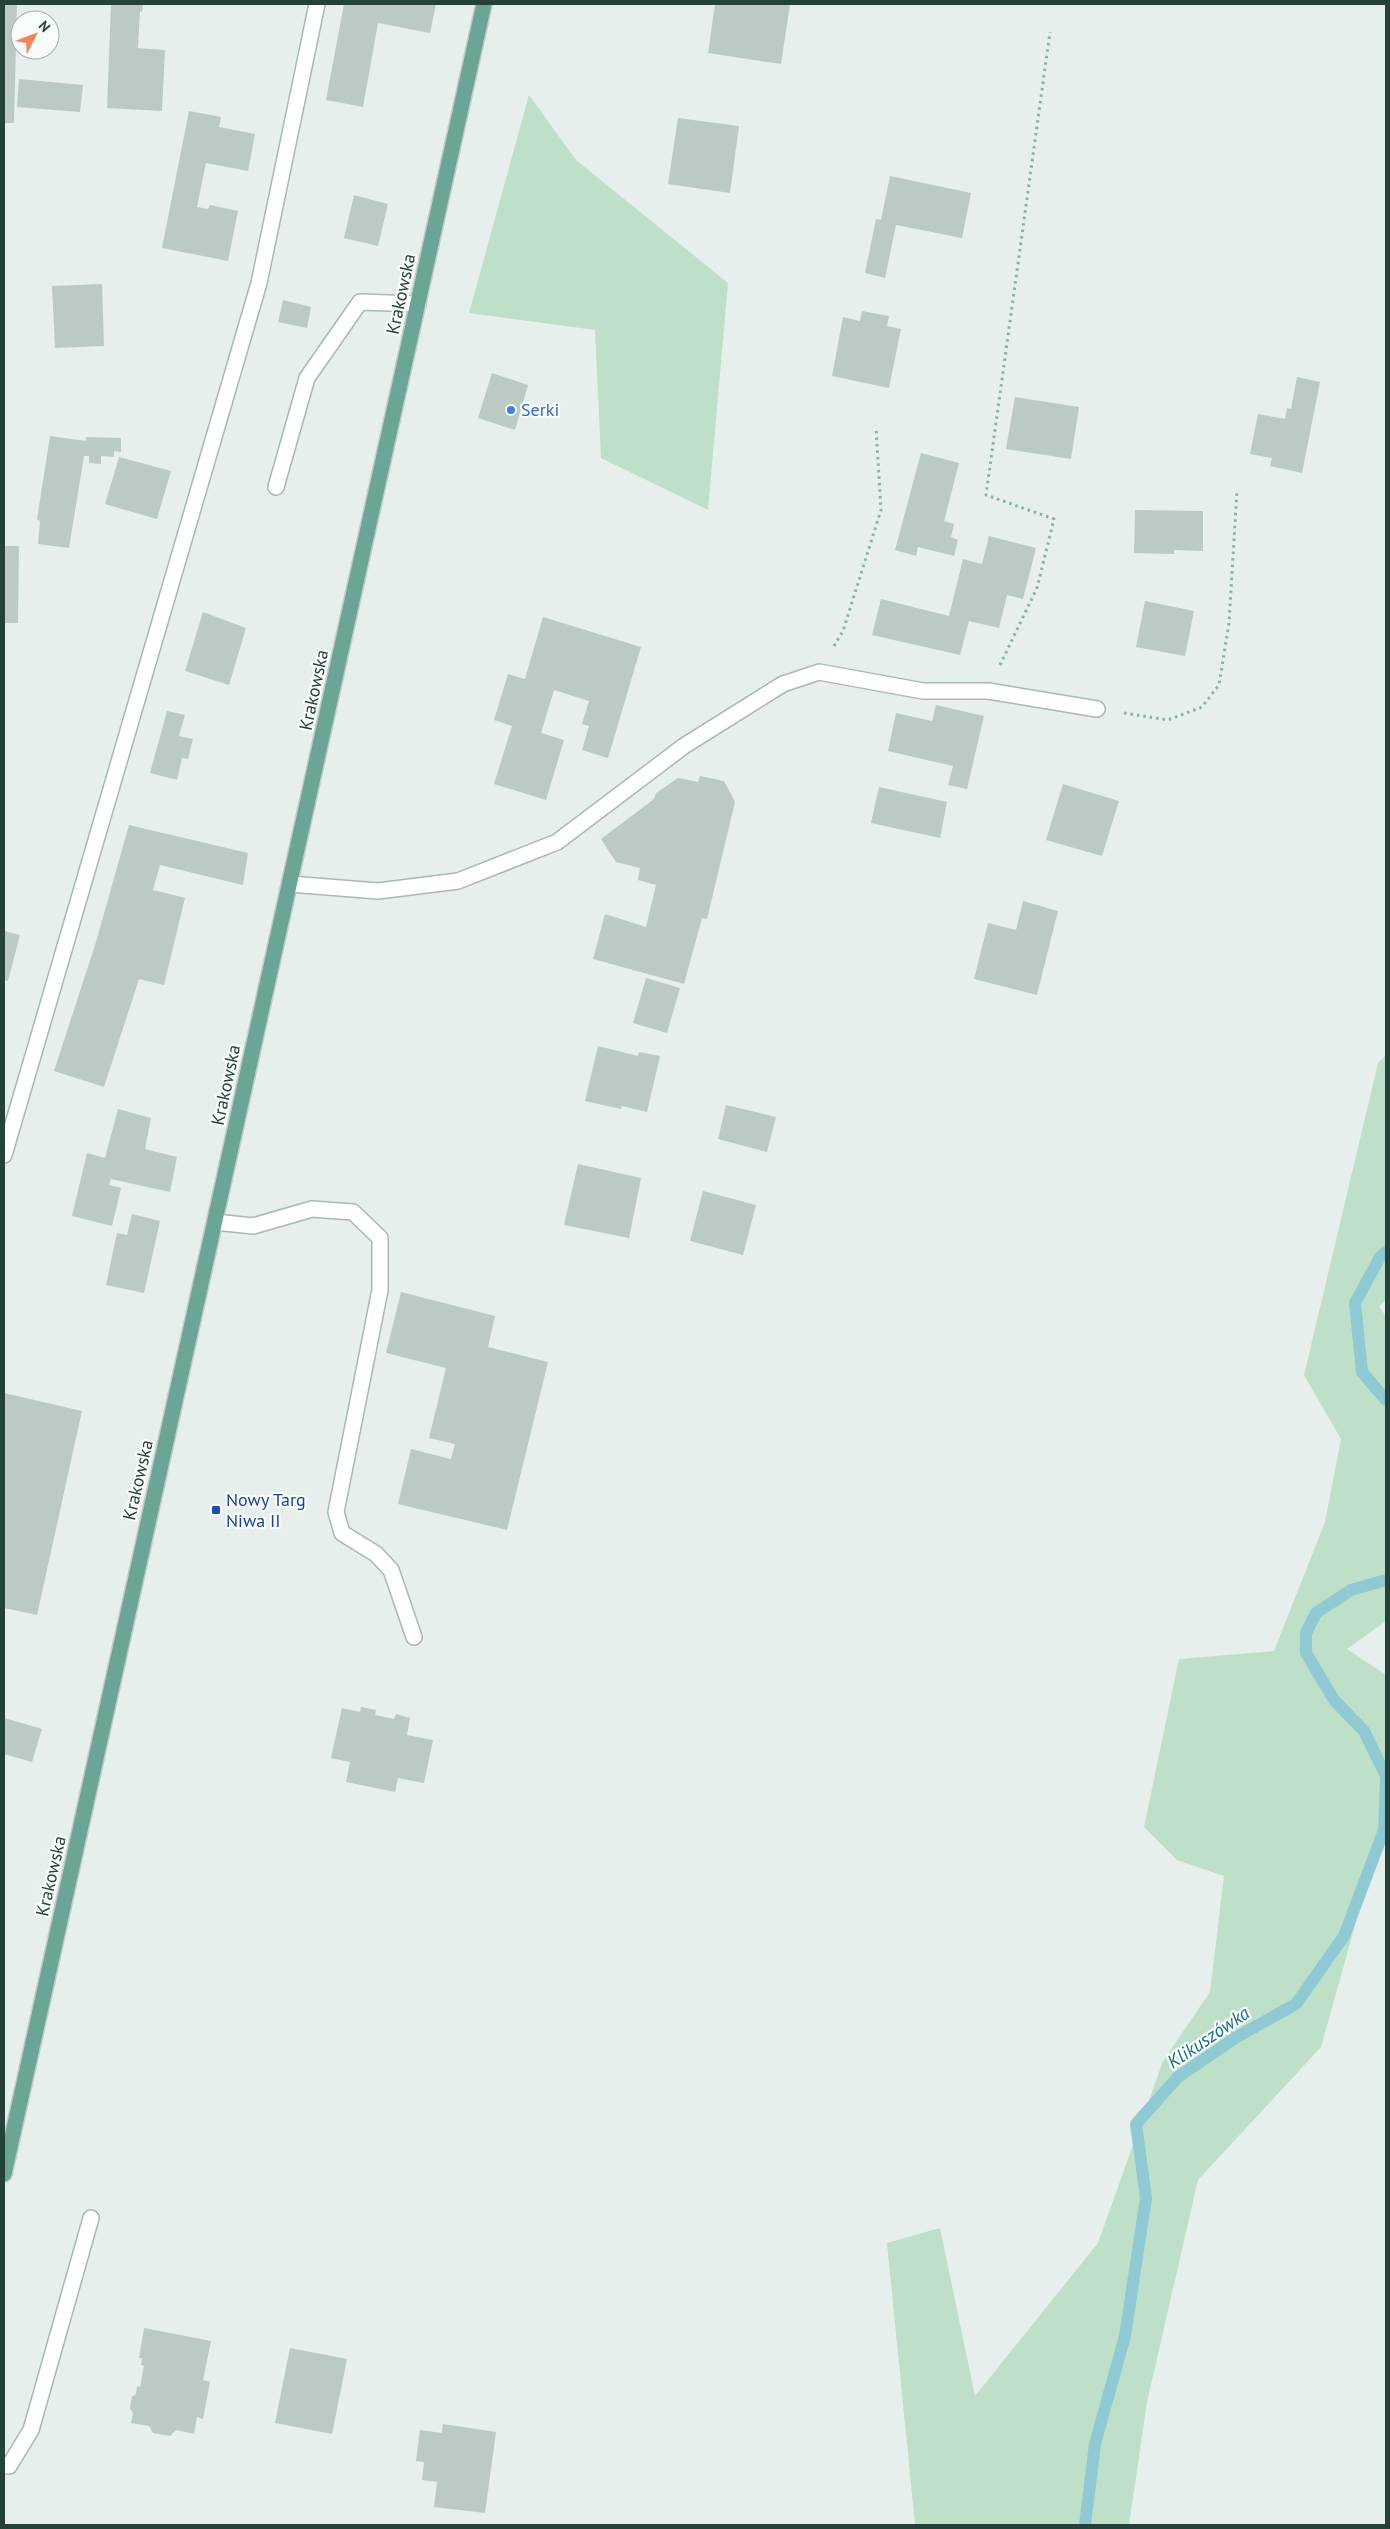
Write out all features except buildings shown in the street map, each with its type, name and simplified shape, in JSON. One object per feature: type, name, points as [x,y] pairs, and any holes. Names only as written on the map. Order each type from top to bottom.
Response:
[{"type":"main road","name":"Krakowska","points":[[4,2174],[484,4]]},
{"type":"street","points":[[4,1155],[259,283],[317,4]]},
{"type":"street","points":[[276,486],[307,378],[360,302],[418,304]]},
{"type":"street","points":[[290,884],[378,891],[458,881],[557,842],[684,746],[783,684],[819,672],[923,691],[988,691],[1097,709]]},
{"type":"street","points":[[215,1222],[253,1226],[312,1209],[354,1212],[380,1238],[380,1290],[336,1512],[342,1533],[376,1554],[391,1570],[414,1637]]},
{"type":"street","points":[[4,2466],[8,2466],[31,2430],[91,2218]]},
{"type":"path","points":[[988,691],[1037,588],[1054,518],[986,494],[1050,32]]},
{"type":"path","points":[[819,672],[843,631],[881,510],[876,428]]},
{"type":"path","points":[[1097,709],[1168,720],[1202,707],[1219,685],[1229,623],[1237,490]]},
{"type":"green space","points":[[529,95],[576,160],[728,283],[708,510],[601,458],[595,330],[469,313]]},
{"type":"green space","points":[[1386,1055],[1386,1300],[1379,1307],[1386,1316],[1386,1621],[1347,1649],[1386,1675],[1386,1833],[1376,1851],[1321,2047],[1198,2180],[1147,2402],[1129,2525],[915,2525],[887,2243],[940,2228],[975,2396],[1098,2243],[1163,2061],[1210,1992],[1224,1876],[1177,1860],[1144,1827],[1179,1659],[1274,1651],[1325,1522],[1341,1439],[1304,1375],[1378,1063]]},
{"type":"waterway","name":"Klikuszówka","points":[[1386,1252],[1380,1257],[1355,1303],[1362,1372],[1386,1400]]},
{"type":"waterway","name":"Klikuszówka","points":[[1386,1580],[1351,1590],[1316,1613],[1306,1633],[1306,1653],[1334,1700],[1364,1731],[1386,1776]]},
{"type":"waterway","name":"Klikuszówka","points":[[1085,2525],[1095,2444],[1125,2336],[1146,2198],[1136,2124],[1178,2077],[1235,2038],[1296,2004],[1344,1936],[1384,1830],[1386,1780]]},
{"type":"place","name":"Serki","points":[[511,410]]},
{"type":"place","name":"Nowy Targ Niwa II","points":[[216,1510]]}]
